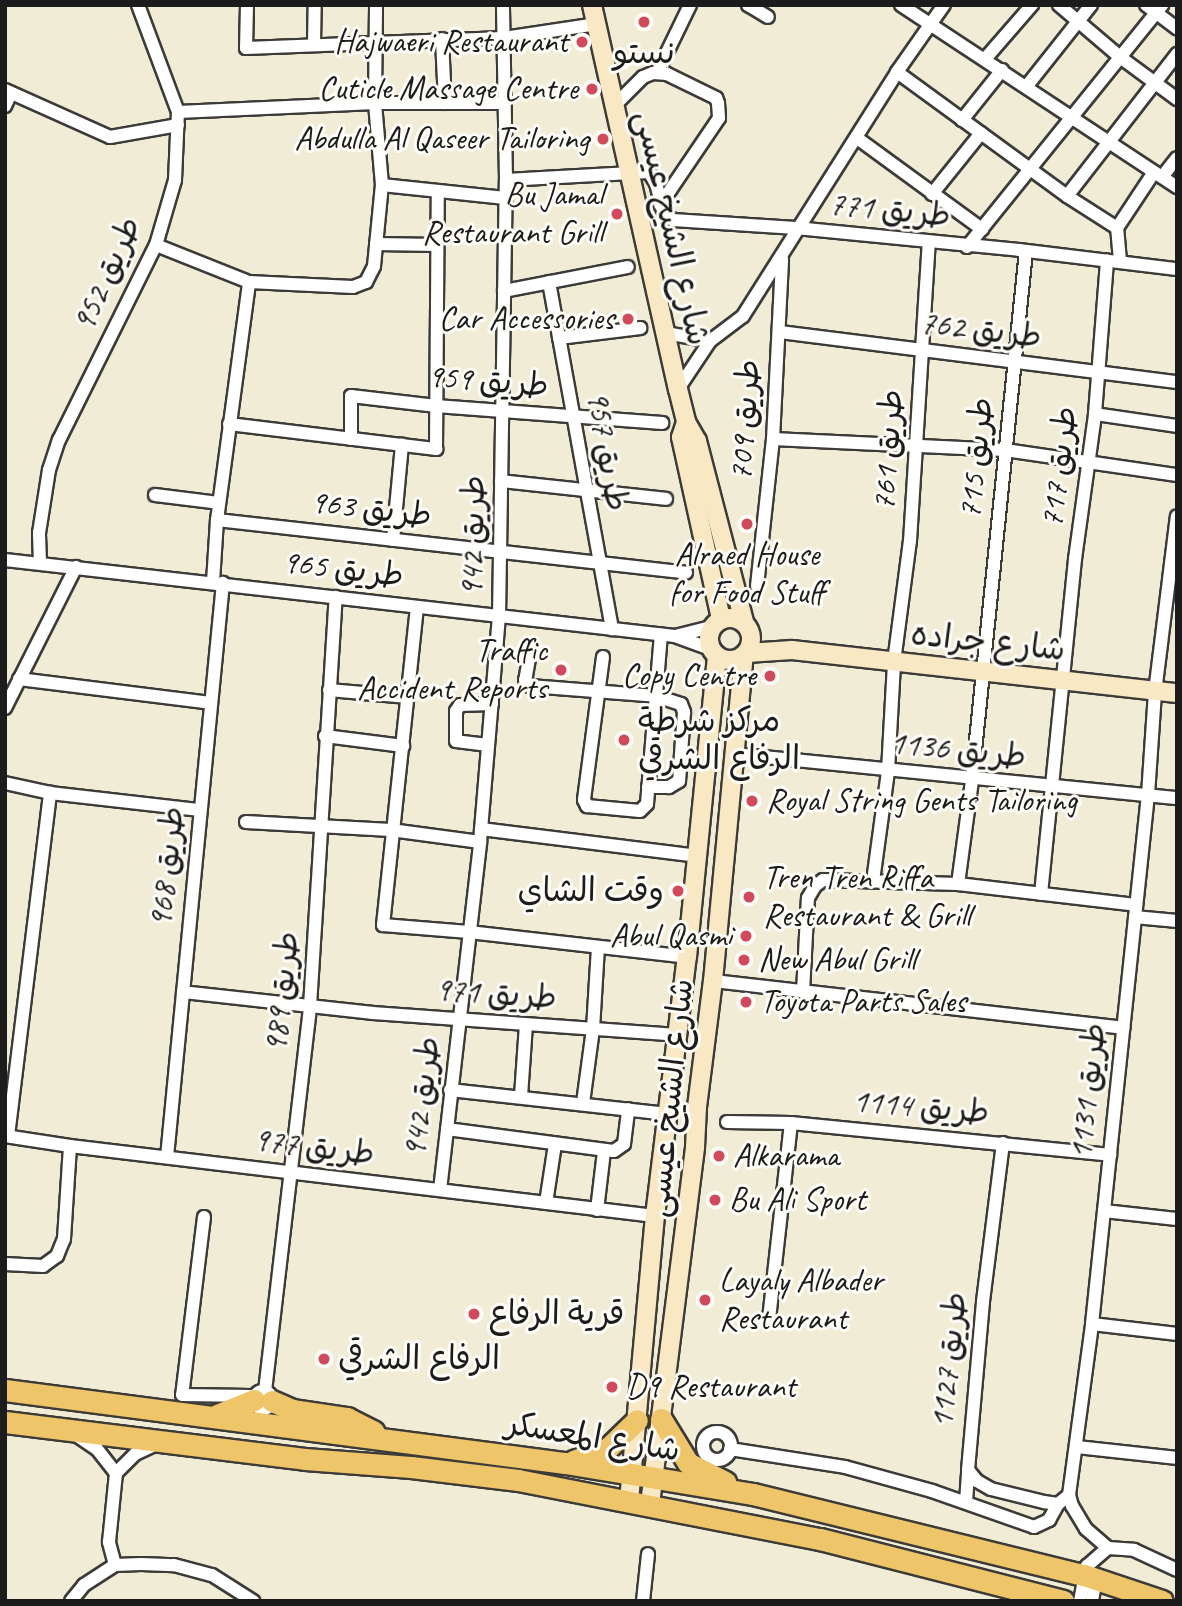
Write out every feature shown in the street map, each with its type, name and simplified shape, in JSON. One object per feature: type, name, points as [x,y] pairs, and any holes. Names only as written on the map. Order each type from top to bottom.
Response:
[{"type":"main road","name":"شارع المعسكر","points":[[5,1390],[565,1463],[753,1494],[1090,1577],[1161,1601]]},
{"type":"main road","points":[[215,1416],[261,1397],[292,1410],[347,1418],[384,1440]]},
{"type":"main road","points":[[661,1419],[688,1463],[753,1494]]},
{"type":"main road","points":[[565,1463],[598,1454],[619,1439],[637,1420]]},
{"type":"main road","name":"شارع المعسكر","points":[[5,1422],[478,1475],[640,1502],[820,1539],[1010,1585],[1063,1601]]},
{"type":"main road","points":[[1010,1585],[1026,1601]]},
{"type":"street","name":"طريق 952","points":[[40,564],[39,533],[47,483],[59,440],[156,245],[175,180],[178,118],[138,5]]},
{"type":"street","points":[[247,5],[246,48],[504,38],[597,24]]},
{"type":"street","points":[[314,44],[315,5]]},
{"type":"street","points":[[156,245],[249,282],[353,287],[366,282],[374,266],[382,185],[376,103],[376,5]]},
{"type":"street","name":"طريق 942","points":[[440,1190],[480,842],[499,617],[506,180],[503,5]]},
{"type":"street","name":"شارع الشيخ عيسى","points":[[592,5],[686,422],[697,441],[748,628]]},
{"type":"street","points":[[657,73],[690,5]]},
{"type":"street","points":[[748,5],[768,17]]},
{"type":"street","points":[[901,5],[1177,187]]},
{"type":"street","name":"طريق 709","points":[[678,389],[710,341],[743,316],[782,257],[796,228],[857,138],[897,72],[944,5]]},
{"type":"street","points":[[985,59],[1032,5]]},
{"type":"street","points":[[1059,5],[1120,57],[1177,99]]},
{"type":"street","points":[[1026,87],[1091,5]]},
{"type":"street","points":[[967,247],[1120,57],[1155,8],[1177,28]]},
{"type":"street","points":[[442,40],[445,103]]},
{"type":"street","points":[[1067,196],[1108,139],[1177,54]]},
{"type":"street","points":[[962,120],[1002,71]]},
{"type":"street","points":[[897,72],[1067,196],[1117,228],[1158,174],[1177,158]]},
{"type":"street","points":[[614,106],[643,78],[657,73],[667,74],[716,98],[719,118],[660,205]]},
{"type":"street","points":[[5,106],[8,91],[110,137],[178,118],[376,103],[505,103]]},
{"type":"street","points":[[932,194],[981,133]]},
{"type":"street","name":"طريق 771","points":[[857,138],[982,229]]},
{"type":"street","points":[[506,180],[632,181],[649,172],[656,183],[660,205]]},
{"type":"street","points":[[382,185],[505,198]]},
{"type":"street","points":[[229,424],[436,449],[438,192]]},
{"type":"street","name":"طريق 771","points":[[660,205],[673,220],[796,228],[1177,269]]},
{"type":"street","name":"طريق 717","points":[[1041,894],[1062,680],[1117,228]]},
{"type":"street","name":"طريق 761","points":[[873,881],[888,771],[894,662],[910,541],[929,242]]},
{"type":"street","points":[[376,244],[437,245]]},
{"type":"street","name":"طريق 715","points":[[958,884],[972,780],[981,671],[1026,251]]},
{"type":"street","name":"طريق 709","points":[[757,586],[773,439],[782,257]]},
{"type":"street","points":[[504,291],[628,267]]},
{"type":"street","name":"طريق 968","points":[[167,1157],[211,704],[218,582],[217,520],[249,282]]},
{"type":"street","name":"طريق 957","points":[[549,282],[612,629]]},
{"type":"street","points":[[559,338],[640,328]]},
{"type":"street","name":"طريق 762","points":[[780,332],[1177,382]]},
{"type":"street","name":"طريق 709","points":[[666,333],[710,341]]},
{"type":"street","name":"طريق 959","points":[[351,439],[351,396],[436,406],[662,423]]},
{"type":"street","points":[[1095,414],[1177,426]]},
{"type":"street","name":"شارع الشيخ عيسى","points":[[686,422],[681,436],[717,623]]},
{"type":"street","points":[[773,439],[1005,450],[1177,475]]},
{"type":"street","points":[[393,540],[402,444]]},
{"type":"street","points":[[501,481],[666,499]]},
{"type":"street","points":[[155,495],[219,503]]},
{"type":"street","name":"طريق 1131","points":[[1069,1495],[1092,1324],[1147,795],[1155,692],[1177,516]]},
{"type":"street","name":"طريق 963","points":[[217,520],[686,573]]},
{"type":"street","name":"طريق 965","points":[[5,560],[218,582],[675,636],[714,652]]},
{"type":"street","points":[[5,708],[76,567]]},
{"type":"street","name":"طريق 989","points":[[261,1397],[310,1006],[317,921],[319,826],[336,597]]},
{"type":"street","points":[[417,607],[403,746],[391,830],[383,925],[687,957]]},
{"type":"street","points":[[733,617],[748,628],[792,650],[745,654],[731,660],[714,652],[709,642],[717,623],[733,617]]},
{"type":"street","name":"طريق 965","points":[[675,636],[717,623]]},
{"type":"street","points":[[745,654],[748,628]]},
{"type":"street","points":[[603,657],[584,800],[587,806],[640,811],[647,804],[661,635]]},
{"type":"street","name":"شارع جراده","points":[[792,650],[1177,694]]},
{"type":"street","name":"شارع الشيخ عيسى","points":[[640,1502],[631,1474],[655,1216],[698,856],[714,652]]},
{"type":"street","points":[[530,653],[526,680],[530,687],[656,696],[681,704],[684,712],[679,781],[669,788],[648,787]]},
{"type":"street","name":"شارع الشيخ عيسى","points":[[640,1502],[653,1478],[661,1419],[713,981],[745,654]]},
{"type":"street","points":[[19,679],[211,704]]},
{"type":"street","points":[[329,690],[408,697]]},
{"type":"street","points":[[488,745],[456,741],[456,711],[460,705],[492,704]]},
{"type":"street","points":[[325,736],[403,746]]},
{"type":"street","name":"طريق 1136","points":[[734,754],[1177,799]]},
{"type":"street","points":[[5,783],[50,793],[200,810]]},
{"type":"street","points":[[7,1136],[50,793]]},
{"type":"street","points":[[246,822],[391,830],[480,842]]},
{"type":"street","points":[[481,829],[698,856]]},
{"type":"street","points":[[803,992],[808,898],[815,886],[823,880],[958,884],[1041,894],[1177,921]]},
{"type":"street","points":[[583,1103],[593,1029],[598,947]]},
{"type":"street","points":[[713,981],[1122,1028]]},
{"type":"street","name":"طريق 971","points":[[183,992],[459,1019],[678,1035]]},
{"type":"street","points":[[520,1096],[526,1024]]},
{"type":"street","points":[[450,1090],[668,1114]]},
{"type":"street","points":[[447,1129],[614,1152],[624,1144],[628,1109]]},
{"type":"street","name":"طريق 1114","points":[[727,1122],[791,1123],[1110,1155]]},
{"type":"street","points":[[769,1319],[791,1123]]},
{"type":"street","name":"طريق 977","points":[[7,1136],[70,1146],[655,1216]]},
{"type":"street","name":"طريق 1127","points":[[1003,1143],[983,1302],[968,1471],[977,1481],[991,1489],[1058,1504]]},
{"type":"street","points":[[546,1203],[555,1144]]},
{"type":"street","points":[[5,1264],[43,1266],[57,1256],[64,1239],[70,1146]]},
{"type":"street","points":[[597,1210],[604,1151]]},
{"type":"street","points":[[1104,1211],[1177,1219]]},
{"type":"street","points":[[204,1217],[182,1395],[261,1397]]},
{"type":"street","points":[[1092,1324],[1177,1334]]},
{"type":"street","points":[[68,1429],[97,1449],[116,1473]]},
{"type":"street","points":[[115,1565],[109,1542],[116,1473],[135,1454],[165,1441]]},
{"type":"street","points":[[1077,1447],[1177,1458]]},
{"type":"street","points":[[730,1449],[845,1466],[965,1502],[1034,1527],[1049,1520],[1058,1504],[1069,1495],[1072,1506],[1086,1529],[1108,1548],[1134,1550],[1177,1570]]},
{"type":"street","points":[[965,1502],[968,1471]]},
{"type":"street","points":[[1092,1601],[1087,1566],[1108,1548]]},
{"type":"street","points":[[643,1601],[649,1554]]},
{"type":"street","points":[[71,1601],[85,1585],[115,1565],[174,1565],[212,1575],[253,1601]]},
{"type":"street","points":[[1080,1601],[1090,1577]]},
{"type":"place","name":"نستو","points":[[644,22]]},
{"type":"place","name":"Hajwaeri Restaurant","points":[[582,42]]},
{"type":"place","name":"Cuticle Massage Centre","points":[[592,89]]},
{"type":"place","name":"Abdulla Al Qaseer Tailoring","points":[[603,139]]},
{"type":"place","name":"Bu Jamal Restaurant Grill","points":[[617,214]]},
{"type":"place","name":"Car Accessories","points":[[628,319]]},
{"type":"place","name":"Alraed House for Food Stuff","points":[[747,524]]},
{"type":"place","name":"Traffic Accident Reports","points":[[561,670]]},
{"type":"place","name":"Copy Centre","points":[[770,676]]},
{"type":"place","name":"مركز شرطة الرفاع الشرقي","points":[[624,740]]},
{"type":"place","name":"Royal String Gents Tailoring","points":[[752,801]]},
{"type":"place","name":"وقت الشاي","points":[[678,891]]},
{"type":"place","name":"Tren Tren Riffa Restaurant & Grill","points":[[749,897]]},
{"type":"place","name":"Abul Qasmi","points":[[746,936]]},
{"type":"place","name":"New Abul Grill","points":[[744,960]]},
{"type":"place","name":"Toyota Parts Sales","points":[[746,1002]]},
{"type":"place","name":"Alkarama","points":[[719,1156]]},
{"type":"place","name":"Bu Ali Sport","points":[[715,1200]]},
{"type":"place","name":"Layaly Albader Restaurant","points":[[705,1300]]},
{"type":"place","name":"قرية الرفاع","points":[[474,1314]]},
{"type":"place","name":"الرفاع الشرقي","points":[[324,1359]]},
{"type":"place","name":"D9 Restaurant","points":[[612,1387]]}]
